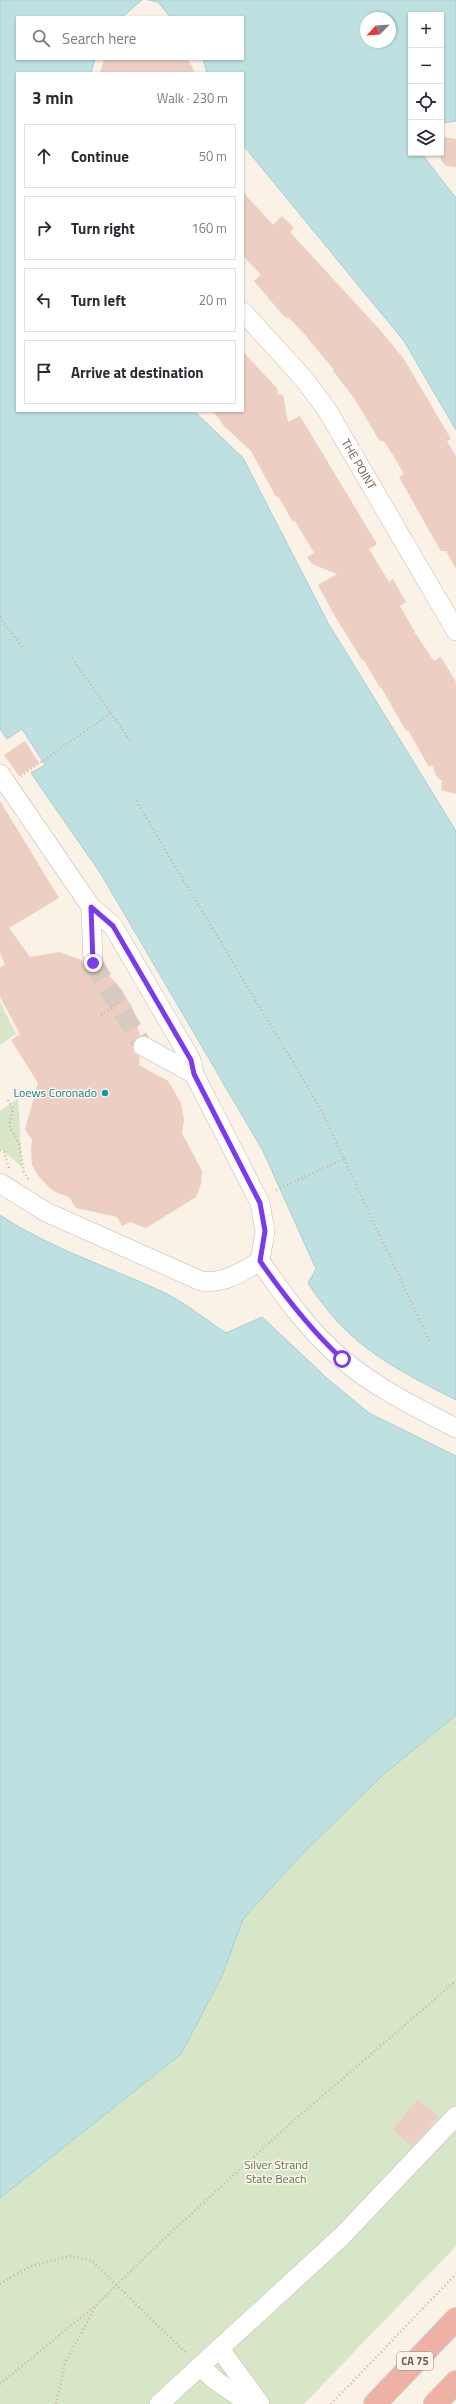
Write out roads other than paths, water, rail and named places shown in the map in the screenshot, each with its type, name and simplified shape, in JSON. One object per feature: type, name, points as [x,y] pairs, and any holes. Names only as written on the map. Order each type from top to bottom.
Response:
[{"type":"highway","name":"CA 75","points":[[374,2404],[456,2319]]},
{"type":"highway","points":[[435,2404],[456,2382]]},
{"type":"street","name":"THE POINT","points":[[244,313],[304,378],[327,410],[456,631]]},
{"type":"street","points":[[4,780],[91,907],[113,926],[191,1060],[194,1074],[260,1203],[265,1231],[260,1261],[286,1299],[316,1334],[342,1359],[398,1398],[456,1428]]},
{"type":"street","points":[[91,907],[93,963]]},
{"type":"street","points":[[144,1046],[194,1074]]},
{"type":"street","points":[[0,1183],[46,1212],[200,1281],[214,1283],[229,1280],[260,1261]]},
{"type":"street","points":[[159,2404],[342,2236],[456,2116]]},
{"type":"street","points":[[220,2349],[260,2404]]},
{"type":"street","points":[[200,2367],[215,2380],[250,2404]]},
{"type":"water","points":[[0,0],[142,0],[123,16],[16,16],[16,60],[95,60],[91,72],[16,72],[16,412],[195,412],[243,458],[328,623],[456,831],[456,1400],[412,1377],[373,1353],[339,1323],[323,1305],[308,1283],[316,1269],[263,1151],[101,874],[31,773],[45,765],[22,729],[7,739],[0,729]]},
{"type":"water","points":[[148,0],[456,0],[456,121],[444,123],[444,12],[408,12],[408,156],[423,156],[456,198],[456,430],[404,341],[244,146],[244,72],[207,72],[203,60],[244,60],[244,16],[169,16],[158,2]]},
{"type":"water","points":[[0,1215],[19,1227],[60,1248],[173,1297],[226,1333],[262,1317],[329,1380],[369,1413],[456,1456],[456,1715],[384,1774],[304,1852],[243,1919],[222,1976],[181,2054],[0,2198]]},
{"type":"tunnel","points":[[93,963],[143,1046]]},
{"type":"place","name":"Loews Coronado","points":[[105,1093]]},
{"type":"park label","name":"Silver Strand State Beach","points":[[276,2172]]}]
